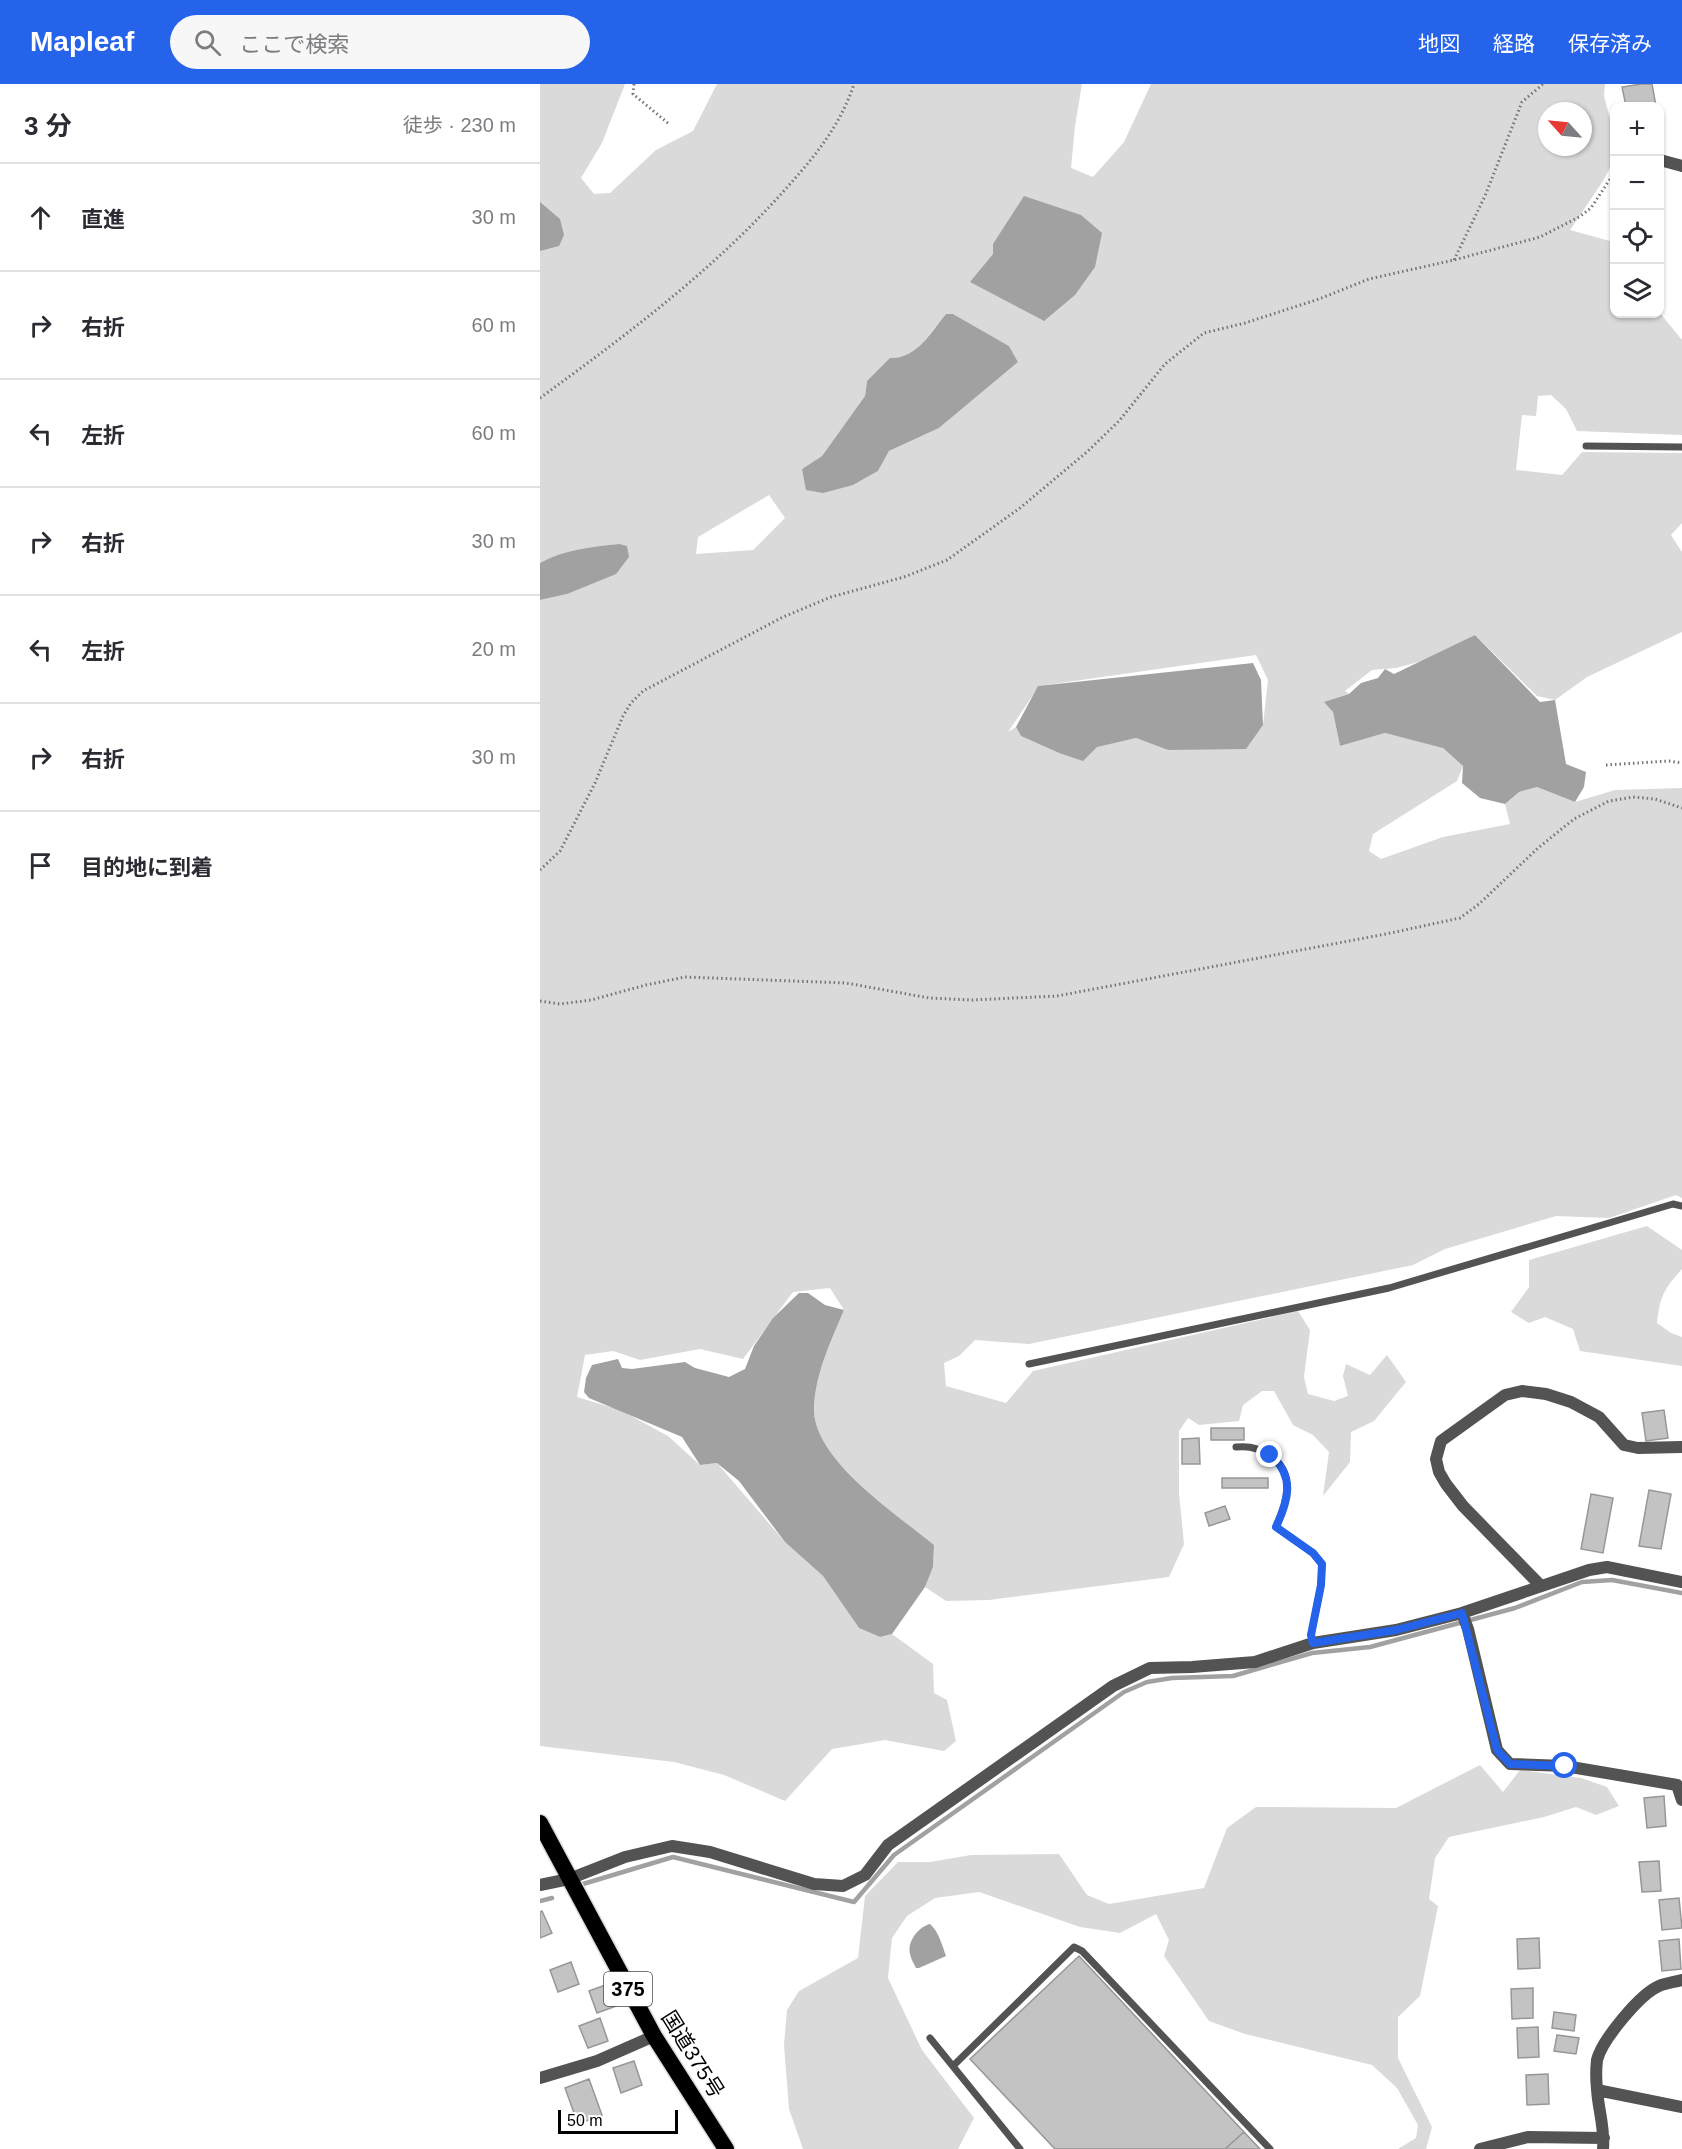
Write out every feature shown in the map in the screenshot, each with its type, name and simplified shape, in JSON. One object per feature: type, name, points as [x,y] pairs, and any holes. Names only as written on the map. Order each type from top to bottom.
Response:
[{"type":"highway","name":"国道375号","points":[[540,1823],[654,2036],[726,2149]]},
{"type":"street","points":[[1664,161],[1682,166]]},
{"type":"street","points":[[1540,1585],[1463,1506],[1446,1484],[1438,1472],[1436,1459],[1441,1441],[1505,1395],[1522,1391],[1545,1394],[1571,1402],[1599,1417],[1624,1445],[1638,1448],[1682,1447]]},
{"type":"street","points":[[540,1885],[569,1879],[625,1857],[672,1845],[710,1852],[814,1884],[843,1886],[865,1875],[888,1845],[1113,1686],[1150,1668],[1192,1668],[1255,1662],[1313,1643],[1464,1620],[1540,1585],[1607,1567],[1682,1582]]},
{"type":"street","points":[[1464,1620],[1497,1750],[1510,1764],[1565,1766],[1677,1785],[1682,1800]]},
{"type":"street","points":[[1480,2149],[1528,2137],[1603,2144],[1597,2090],[1598,2060],[1604,2044],[1623,2018],[1658,1986],[1682,1980]]},
{"type":"street","points":[[540,2078],[597,2061],[654,2036]]},
{"type":"street","points":[[1597,2090],[1682,2107]]},
{"type":"lane","points":[[1586,446],[1682,447]]},
{"type":"lane","points":[[1029,1364],[1389,1288],[1673,1204],[1682,1206]]},
{"type":"lane","points":[[1236,1447],[1250,1446],[1281,1463],[1287,1492],[1285,1508],[1276,1527],[1313,1553],[1322,1564],[1321,1585],[1311,1635],[1313,1643]]},
{"type":"lane","points":[[952,2066],[1074,1947],[1082,1951],[1270,2149]]},
{"type":"lane","points":[[930,2038],[1020,2149]]},
{"type":"path","points":[[634,84],[633,94],[669,124]]},
{"type":"path","points":[[540,398],[639,326],[752,226],[810,163],[833,131],[846,107],[854,84]]},
{"type":"path","points":[[1454,260],[1485,196],[1522,102],[1543,84]]},
{"type":"path","points":[[540,870],[560,851],[595,783],[623,716],[631,703],[643,691],[783,617],[831,597],[904,577],[947,560],[1020,508],[1088,451],[1119,422],[1165,364],[1204,333],[1245,323],[1319,299],[1369,279],[1454,260],[1540,237],[1579,217],[1591,208],[1610,179]]},
{"type":"path","points":[[1606,765],[1669,761],[1682,763]]},
{"type":"path","points":[[540,1000],[560,1004],[591,1000],[685,977],[846,983],[929,999],[972,1000],[1057,996],[1460,918],[1479,904],[1547,840],[1574,819],[1609,801],[1633,797],[1655,800],[1682,808]]},
{"type":"shaded area","points":[[540,84],[625,84],[602,143],[581,178],[594,194],[610,193],[656,150],[693,131],[717,84],[1082,84],[1071,168],[1093,177],[1124,142],[1151,84],[1605,84],[1604,96],[1610,119],[1610,168],[1570,230],[1610,241],[1610,318],[1664,318],[1682,340],[1682,435],[1577,431],[1566,409],[1551,395],[1538,396],[1536,416],[1522,415],[1516,470],[1562,475],[1582,452],[1682,453],[1682,523],[1671,535],[1682,552],[1682,632],[1587,677],[1555,700],[1537,696],[1475,635],[1426,660],[1396,668],[1372,670],[1345,691],[1349,694],[1325,702],[1333,712],[1340,746],[1385,733],[1442,747],[1463,766],[1457,781],[1373,834],[1369,851],[1381,859],[1443,837],[1510,824],[1505,804],[1519,792],[1537,787],[1575,802],[1615,790],[1682,788],[1682,1198],[1676,1195],[1609,1218],[1556,1216],[1445,1249],[1413,1265],[1029,1344],[975,1340],[959,1356],[944,1363],[946,1386],[1006,1403],[1033,1371],[1298,1311],[1310,1330],[1304,1377],[1308,1394],[1334,1401],[1348,1396],[1343,1376],[1346,1364],[1370,1375],[1387,1355],[1406,1382],[1374,1421],[1351,1432],[1350,1462],[1323,1496],[1329,1452],[1313,1435],[1293,1425],[1274,1391],[1262,1391],[1243,1405],[1239,1421],[1199,1425],[1188,1418],[1179,1431],[1179,1493],[1184,1544],[1169,1577],[989,1600],[946,1601],[925,1587],[933,1567],[934,1545],[859,1484],[826,1446],[817,1426],[815,1393],[825,1357],[844,1310],[830,1288],[793,1292],[743,1359],[700,1349],[640,1360],[613,1351],[585,1355],[577,1397],[620,1410],[668,1436],[700,1465],[717,1463],[785,1542],[823,1576],[859,1628],[880,1637],[892,1634],[933,1664],[934,1693],[947,1700],[956,1741],[944,1751],[885,1740],[832,1749],[785,1801],[724,1775],[674,1762],[540,1746],[540,600],[567,594],[619,544],[588,548],[549,558],[540,563]],"holes":[[[993,254],[1044,321],[971,282]],[[946,314],[953,314],[1009,346],[1018,362],[939,428],[889,451],[878,471],[853,485],[802,469],[822,456],[865,396],[867,381],[916,351]],[[769,495],[785,518],[753,550],[696,554],[698,537]],[[1256,655],[1268,680],[1263,725],[1168,750],[1136,738],[1059,753],[1021,736],[1016,727],[1008,732],[1039,686]]]},
{"type":"shaded area","points":[[1024,196],[1081,215],[1102,233],[1095,267],[1075,295],[1044,321],[970,282],[993,254],[993,244]]},
{"type":"shaded area","points":[[540,202],[560,219],[564,235],[559,246],[540,251]]},
{"type":"shaded area","points":[[946,314],[953,314],[1009,346],[1018,362],[939,428],[889,451],[878,471],[853,485],[823,493],[806,490],[802,469],[822,456],[865,396],[867,381],[890,358],[900,357],[915,350]]},
{"type":"shaded area","points":[[619,544],[627,546],[629,557],[616,574],[567,594],[540,600],[540,563],[569,552]]},
{"type":"shaded area","points":[[1475,635],[1540,702],[1555,700],[1566,764],[1586,772],[1584,787],[1575,802],[1537,787],[1519,792],[1505,804],[1480,798],[1462,783],[1463,766],[1443,748],[1385,733],[1340,746],[1333,712],[1324,702],[1349,694],[1361,683],[1378,678],[1385,669],[1394,674]]},
{"type":"shaded area","points":[[1253,663],[1261,680],[1263,725],[1246,749],[1168,750],[1136,738],[1097,747],[1083,761],[1021,736],[1016,727],[1038,686]]},
{"type":"shaded area","points":[[1647,1226],[1682,1250],[1682,1269],[1664,1293],[1657,1323],[1671,1333],[1682,1337],[1682,1366],[1580,1351],[1573,1329],[1545,1317],[1529,1323],[1511,1312],[1529,1287],[1529,1260]]},
{"type":"shaded area","points":[[799,1293],[808,1293],[825,1305],[844,1310],[825,1357],[815,1393],[817,1426],[826,1446],[859,1484],[934,1545],[933,1567],[925,1587],[892,1634],[880,1637],[859,1628],[823,1576],[785,1542],[739,1481],[717,1463],[700,1465],[682,1437],[589,1398],[584,1392],[586,1378],[592,1365],[618,1359],[622,1368],[632,1369],[685,1362],[695,1368],[729,1377],[745,1369],[754,1346],[773,1318]]},
{"type":"shaded area","points":[[1480,1765],[1503,1792],[1520,1770],[1581,1778],[1607,1787],[1619,1806],[1596,1815],[1576,1807],[1544,1817],[1449,1837],[1435,1858],[1429,1899],[1438,1906],[1420,1996],[1398,2017],[1398,2058],[1432,2127],[1426,2149],[1398,2149],[1416,2138],[1418,2125],[1397,2088],[1372,2065],[1245,2034],[1209,2021],[1164,1956],[1169,1940],[1156,1914],[1120,1933],[1080,1927],[979,1892],[935,1898],[907,1916],[892,1938],[888,1978],[922,2050],[974,2118],[958,2149],[803,2149],[789,2109],[784,2045],[787,2010],[799,1991],[858,1958],[865,1896],[898,1862],[930,1862],[971,1855],[1059,1854],[1087,1895],[1109,1904],[1204,1888],[1227,1828],[1256,1807],[1396,1808]]},
{"type":"shaded area","points":[[930,1924],[938,1935],[946,1956],[916,1968],[910,1956],[910,1945],[918,1932]]},
{"type":"building","points":[[1652,84],[1655,102],[1625,102],[1622,87]]},
{"type":"building","points":[[1664,1410],[1668,1438],[1646,1441],[1642,1413]]},
{"type":"building","points":[[1211,1428],[1244,1428],[1244,1440],[1211,1440]]},
{"type":"building","points":[[1199,1438],[1200,1464],[1182,1464],[1182,1439]]},
{"type":"building","points":[[1222,1478],[1268,1478],[1268,1488],[1222,1488]]},
{"type":"building","points":[[1649,1490],[1671,1494],[1661,1549],[1639,1546]]},
{"type":"building","points":[[1591,1494],[1613,1498],[1603,1553],[1581,1549]]},
{"type":"building","points":[[1225,1506],[1230,1519],[1209,1526],[1205,1513]]},
{"type":"building","points":[[1664,1796],[1666,1826],[1647,1828],[1644,1798]]},
{"type":"building","points":[[1659,1861],[1661,1891],[1642,1892],[1639,1862]]},
{"type":"building","points":[[1679,1898],[1682,1928],[1662,1930],[1659,1900]]},
{"type":"building","points":[[542,1911],[552,1933],[540,1938],[540,1912]]},
{"type":"building","points":[[1539,1938],[1540,1968],[1518,1969],[1517,1939]]},
{"type":"building","points":[[1679,1939],[1681,1969],[1662,1971],[1659,1941]]},
{"type":"building","points":[[1079,1956],[1244,2132],[1225,2149],[1055,2149],[970,2059]]},
{"type":"building","points":[[571,1962],[579,1984],[558,1992],[550,1970]]},
{"type":"building","points":[[611,1983],[619,2005],[597,2013],[589,1991]]},
{"type":"building","points":[[1533,1988],[1533,2018],[1512,2019],[1511,1989]]},
{"type":"building","points":[[1554,2012],[1576,2015],[1574,2031],[1552,2028]]},
{"type":"building","points":[[600,2018],[608,2041],[588,2048],[579,2026]]},
{"type":"building","points":[[1538,2027],[1539,2057],[1518,2058],[1517,2028]]},
{"type":"building","points":[[1557,2035],[1579,2038],[1576,2054],[1554,2051]]},
{"type":"building","points":[[634,2061],[642,2085],[621,2093],[613,2068]]},
{"type":"building","points":[[1548,2074],[1549,2104],[1527,2105],[1526,2075]]},
{"type":"building","points":[[589,2079],[602,2115],[578,2124],[565,2088]]},
{"type":"building","points":[[1244,2132],[1260,2149],[1225,2149]]},
{"type":"waterway","points":[[583,1884],[673,1857],[854,1902],[894,1855],[1124,1692],[1147,1682],[1172,1678],[1233,1676],[1312,1653],[1370,1647],[1515,1608],[1582,1582],[1612,1580],[1682,1593]]},
{"type":"waterway","points":[[540,1901],[552,1898]]},
{"type":"route","points":[[1270,1455],[1281,1463],[1287,1492],[1285,1508],[1276,1527],[1313,1553],[1322,1564],[1321,1585],[1311,1635],[1313,1643],[1396,1630],[1462,1613],[1468,1629],[1497,1750],[1510,1764],[1565,1766]]}]
